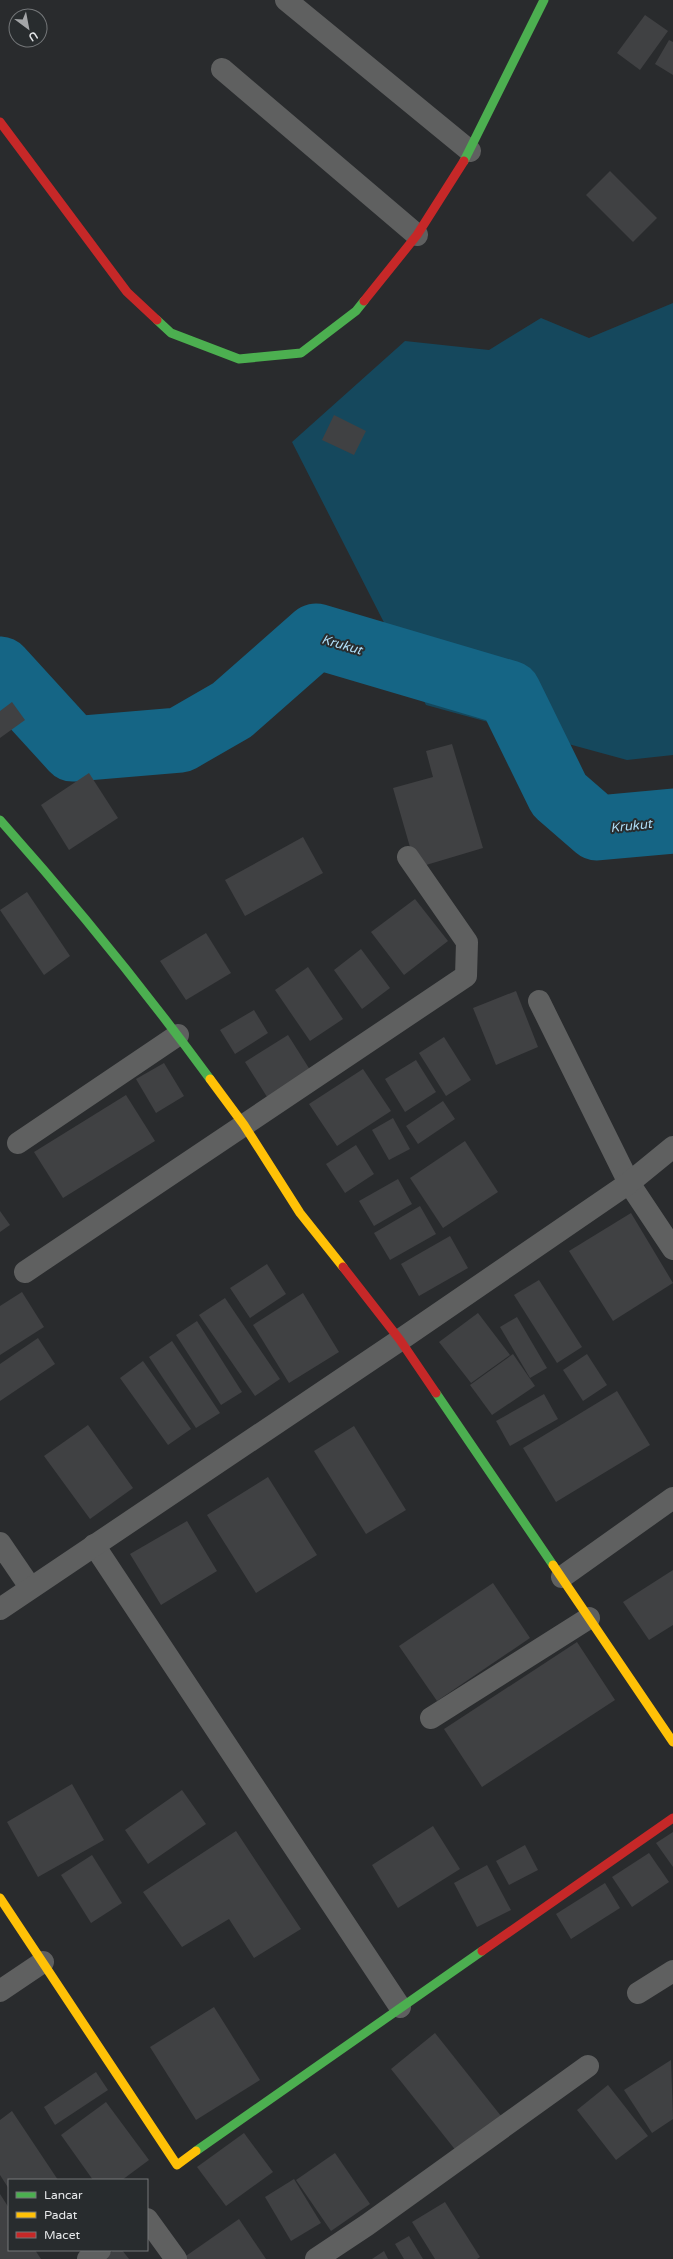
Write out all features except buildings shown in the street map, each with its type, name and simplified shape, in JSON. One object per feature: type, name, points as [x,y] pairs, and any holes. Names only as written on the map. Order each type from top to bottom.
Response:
[{"type":"street","points":[[286,0],[470,152]]},
{"type":"street","points":[[0,122],[127,292],[171,333],[240,359],[301,353],[356,311],[418,235],[470,152],[544,0]]},
{"type":"street","points":[[222,69],[418,235]]},
{"type":"street","points":[[0,820],[69,898],[178,1035],[244,1125],[300,1213],[400,1340],[673,1742]]},
{"type":"street","points":[[25,1272],[466,976],[467,942],[408,858]]},
{"type":"street","points":[[539,1001],[629,1183],[673,1249]]},
{"type":"street","points":[[18,1143],[178,1035]]},
{"type":"street","points":[[0,1609],[30,1587],[400,1340],[629,1183],[673,1147]]},
{"type":"street","points":[[562,1577],[673,1498]]},
{"type":"street","points":[[0,1543],[30,1587]]},
{"type":"street","points":[[94,1545],[400,2007]]},
{"type":"street","points":[[431,1718],[589,1618]]},
{"type":"street","points":[[0,1898],[177,2165],[400,2007],[554,1903],[673,1818]]},
{"type":"street","points":[[0,1991],[43,1962]]},
{"type":"street","points":[[638,1993],[673,1971]]},
{"type":"street","points":[[316,2259],[367,2225],[588,2066]]},
{"type":"street","points":[[148,2220],[176,2259]]},
{"type":"street","points":[[88,2259],[99,2251]]},
{"type":"shaded area","points":[[673,303],[673,755],[627,760],[426,705],[292,442],[405,341],[489,350],[541,318],[589,338]]},
{"type":"waterway","name":"Krukut","points":[[0,669],[73,749],[180,740],[232,710],[316,636],[509,693],[559,795],[597,828],[673,821]]},
{"type":"traffic: fast","points":[[464,161],[544,0]]},
{"type":"traffic: fast","points":[[157,320],[171,333],[239,359],[301,353],[356,311],[364,301]]},
{"type":"traffic: fast","points":[[0,820],[108,947],[160,1012],[210,1079]]},
{"type":"traffic: fast","points":[[436,1393],[553,1565]]},
{"type":"traffic: fast","points":[[196,2151],[482,1951]]},
{"type":"traffic: slow","points":[[210,1079],[244,1125],[300,1213],[343,1267]]},
{"type":"traffic: slow","points":[[553,1565],[673,1742]]},
{"type":"traffic: slow","points":[[0,1898],[177,2165],[196,2151]]},
{"type":"traffic: jam","points":[[0,122],[127,292],[157,320]]},
{"type":"traffic: jam","points":[[364,301],[417,235],[464,161]]},
{"type":"traffic: jam","points":[[343,1267],[400,1340],[436,1393]]},
{"type":"traffic: jam","points":[[482,1951],[673,1818]]}]
